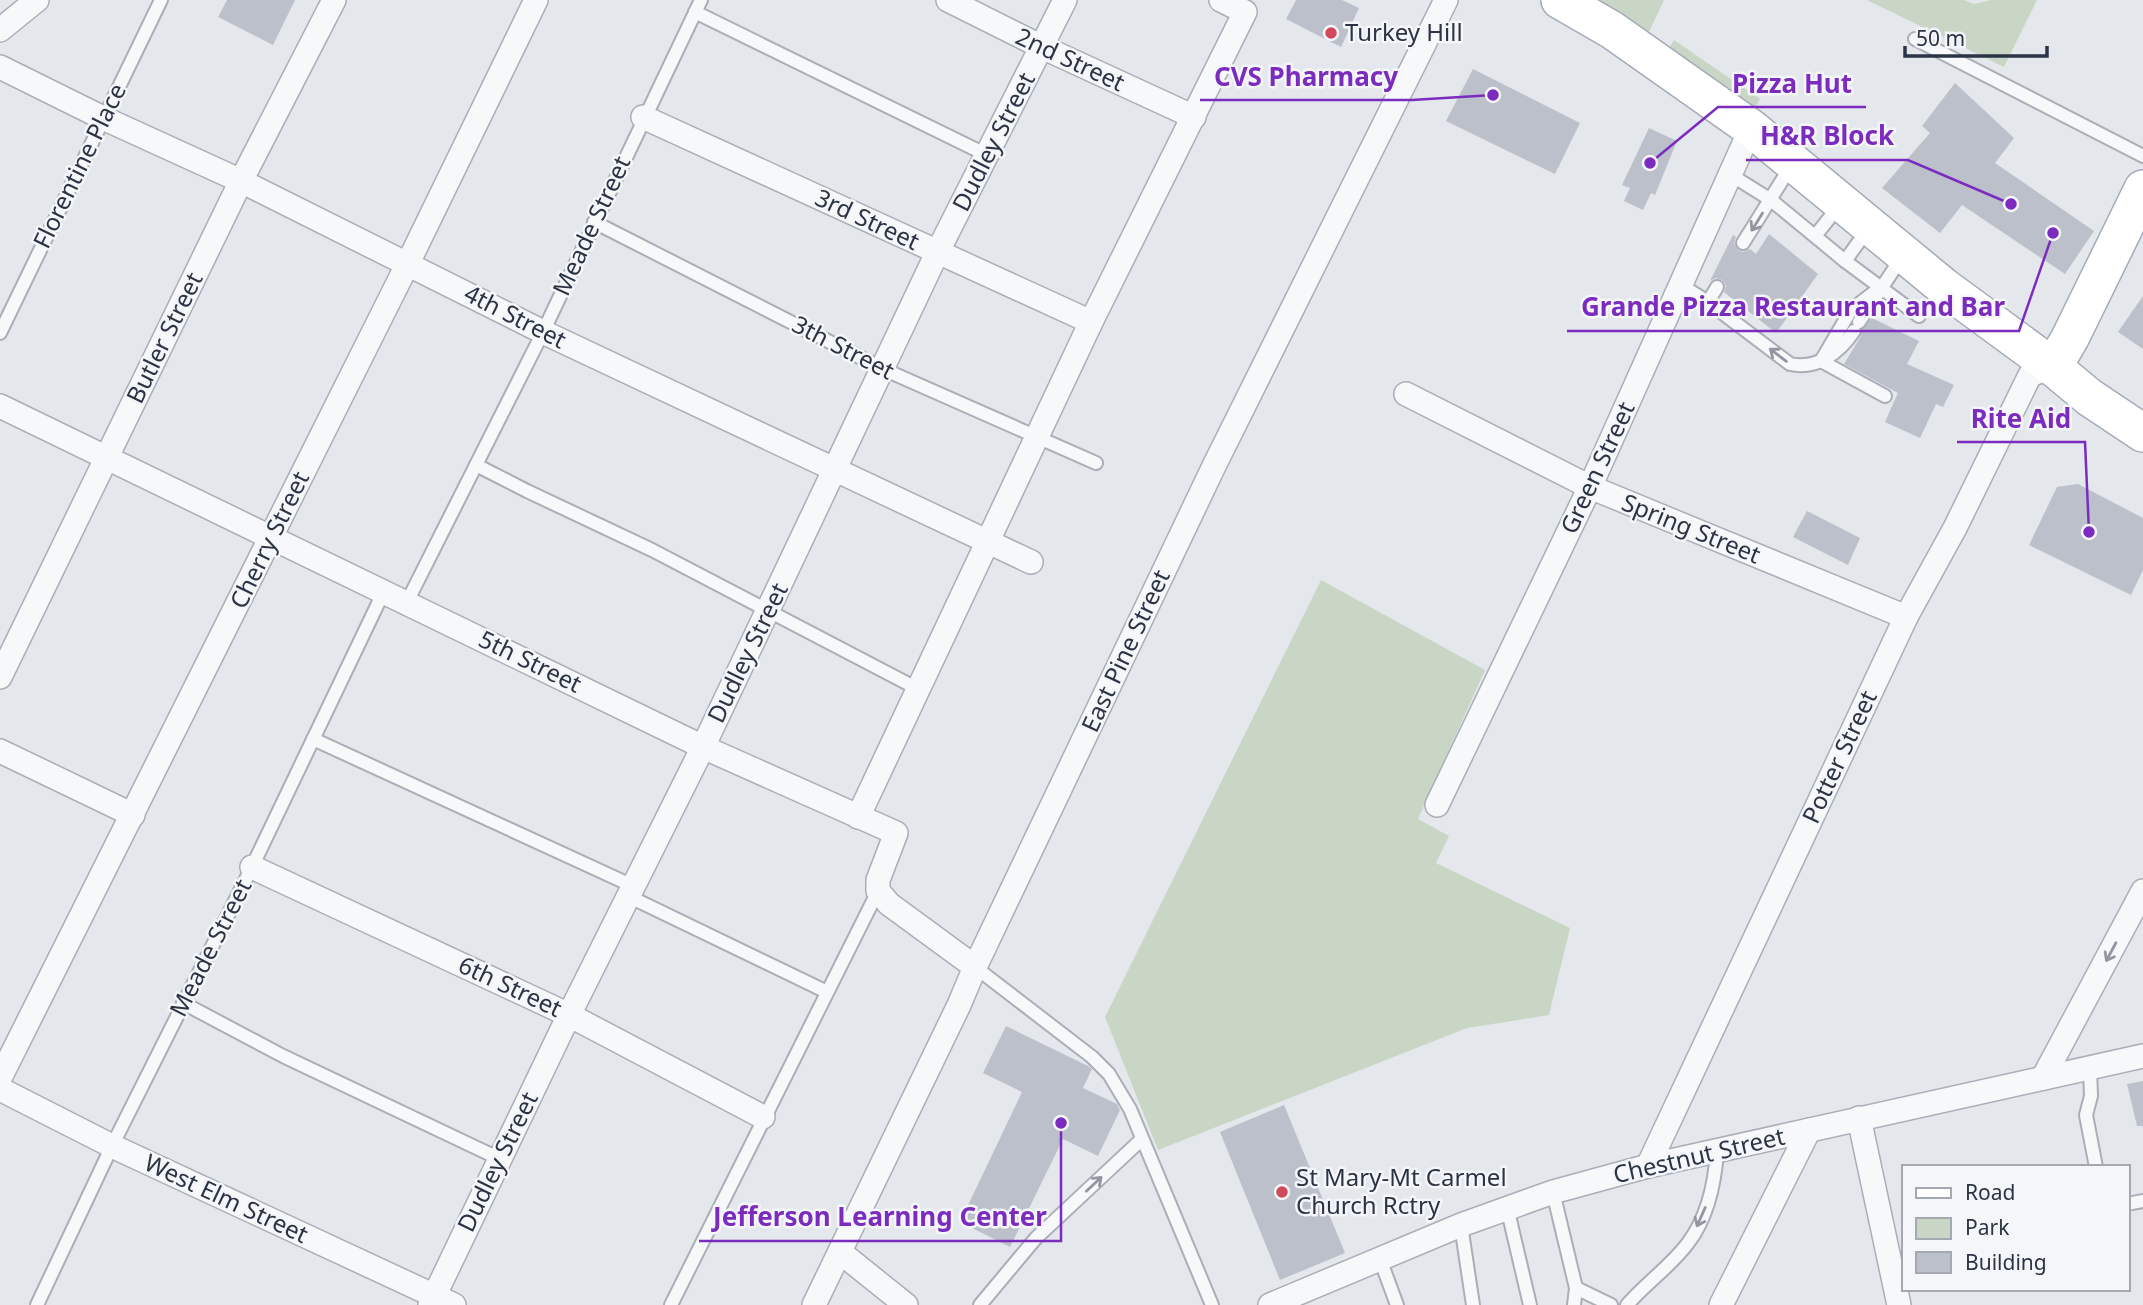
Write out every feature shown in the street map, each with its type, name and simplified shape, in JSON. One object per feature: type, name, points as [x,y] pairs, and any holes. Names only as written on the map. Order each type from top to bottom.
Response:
[{"type":"main road","points":[[1560,0],[1612,30],[1751,128],[1944,287],[2053,367],[2089,397],[2143,433]]},
{"type":"main road","points":[[2053,367],[2143,189]]},
{"type":"street","points":[[0,30],[37,0]]},
{"type":"street","name":"Butler Street","points":[[0,677],[241,181],[334,0]]},
{"type":"street","name":"Cherry Street","points":[[0,1078],[408,263],[536,0]]},
{"type":"street","name":"2nd Street","points":[[948,0],[1194,117]]},
{"type":"street","name":"Dudley Street","points":[[439,1302],[500,1159],[569,1014],[703,747],[937,253],[1065,0]]},
{"type":"street","points":[[858,817],[1091,322],[1245,12],[1221,0]]},
{"type":"street","name":"East Pine Street","points":[[814,1305],[1214,466],[1446,0]]},
{"type":"street","name":"4th Street","points":[[0,67],[241,181],[543,331],[1031,562]]},
{"type":"street","name":"3rd Street","points":[[643,117],[1091,322]]},
{"type":"street","name":"Green Street","points":[[1437,804],[1590,487],[1751,128]]},
{"type":"street","name":"Potter Street","points":[[1647,1166],[1906,617],[1955,528],[2031,375],[2053,367]]},
{"type":"street","name":"Spring Street","points":[[1406,394],[1590,487],[1906,617]]},
{"type":"street","name":"5th Street","points":[[0,406],[703,747],[896,833],[878,880],[878,891]]},
{"type":"street","points":[[0,751],[133,815]]},
{"type":"street","name":"6th Street","points":[[252,867],[569,1014],[763,1117]]},
{"type":"street","points":[[878,891],[889,904],[975,967]]},
{"type":"street","points":[[2043,1079],[2143,891]]},
{"type":"street","name":"Chestnut Street","points":[[1270,1305],[1299,1299],[1380,1259],[1507,1207],[1553,1192],[1647,1166],[2143,1056]]},
{"type":"street","name":"West Elm Street","points":[[0,1089],[112,1146],[439,1302]]},
{"type":"street","points":[[1859,1118],[1899,1305]]},
{"type":"street","points":[[1721,1305],[1809,1130]]},
{"type":"street","points":[[840,1252],[906,1305]]},
{"type":"lane","name":"Florentine Place","points":[[0,333],[161,0]]},
{"type":"lane","points":[[698,6],[987,155]]},
{"type":"lane","name":"Meade Street","points":[[407,602],[543,331],[698,6]]},
{"type":"lane","points":[[1915,39],[2143,156]]},
{"type":"lane","points":[[1743,243],[1793,163]]},
{"type":"lane","points":[[1731,175],[1770,200],[1919,316]]},
{"type":"lane","points":[[1815,236],[1842,202]]},
{"type":"lane","name":"3th Street","points":[[594,222],[883,369],[1096,463]]},
{"type":"lane","points":[[1845,261],[1871,226]]},
{"type":"lane","points":[[1681,285],[1790,364],[1803,367],[1821,361],[1843,347],[1905,254]]},
{"type":"lane","points":[[1708,302],[1717,287]]},
{"type":"lane","points":[[1821,361],[1851,310],[1881,287]]},
{"type":"lane","points":[[1821,361],[1885,396]]},
{"type":"lane","points":[[476,465],[769,609],[918,689]]},
{"type":"lane","name":"Meade Street","points":[[37,1305],[384,591]]},
{"type":"lane","points":[[313,739],[631,891],[827,992]]},
{"type":"lane","points":[[671,1305],[878,891]]},
{"type":"lane","points":[[975,967],[1092,1057],[1109,1074],[1130,1109],[1212,1305]]},
{"type":"lane","points":[[183,1003],[284,1056],[500,1159]]},
{"type":"lane","points":[[2090,1068],[2091,1096],[2086,1115],[2096,1165]]},
{"type":"lane","points":[[980,1305],[1036,1238],[1142,1139]]},
{"type":"lane","points":[[1627,1305],[1688,1243],[1711,1191],[1717,1151]]},
{"type":"lane","points":[[1553,1192],[1576,1288],[1574,1305]]},
{"type":"lane","points":[[1507,1207],[1530,1305]]},
{"type":"lane","points":[[1461,1225],[1473,1305]]},
{"type":"lane","points":[[1380,1259],[1397,1305]]},
{"type":"lane","points":[[1576,1288],[1611,1305]]},
{"type":"green space","points":[[1594,0],[1664,0],[1648,34]]},
{"type":"green space","points":[[1867,0],[1964,0],[1974,4],[1991,0],[2037,0],[2004,67]]},
{"type":"green space","points":[[1674,40],[1760,99],[1755,108],[1669,48]]},
{"type":"green space","points":[[1321,580],[1485,670],[1418,819],[1449,836],[1436,863],[1570,928],[1549,1015],[1467,1028],[1158,1150],[1105,1017]]},
{"type":"building","points":[[227,0],[295,0],[273,45],[218,17]]},
{"type":"building","name":"Turkey Hill","points":[[1296,0],[1342,0],[1359,8],[1341,47],[1286,19]]},
{"type":"building","points":[[1473,69],[1580,123],[1555,174],[1446,121]]},
{"type":"building","points":[[1955,83],[2014,138],[1995,163],[2094,231],[2065,274],[1962,205],[1940,233],[1882,188],[1930,133],[1922,126]]},
{"type":"building","points":[[1649,128],[1677,141],[1655,195],[1651,193],[1643,210],[1624,201],[1630,188],[1622,185]]},
{"type":"building","points":[[1769,234],[1818,274],[1776,333],[1724,292],[1726,286],[1722,280],[1716,278],[1710,281],[1733,235],[1736,237],[1734,243],[1738,250],[1743,252],[1750,249],[1756,254]]},
{"type":"building","points":[[2143,296],[2143,349],[2118,332]]},
{"type":"building","points":[[1872,318],[1919,341],[1907,364],[1954,385],[1943,407],[1936,404],[1920,438],[1885,422],[1898,393],[1844,364],[1862,330]]},
{"type":"building","points":[[2078,484],[2143,518],[2143,570],[2131,595],[2029,545],[2057,487]]},
{"type":"building","points":[[1807,511],[1860,538],[1848,565],[1793,537]]},
{"type":"building","points":[[1006,1026],[1088,1066],[1092,1069],[1083,1088],[1117,1104],[1120,1110],[1098,1156],[1063,1139],[1010,1247],[960,1222],[1022,1092],[983,1073]]},
{"type":"building","points":[[2143,1081],[2143,1126],[2137,1126],[2127,1084]]},
{"type":"building","name":"St Mary-Mt Carmel Church Rctry","points":[[1284,1105],[1345,1253],[1280,1280],[1220,1132]]},
{"type":"place","name":"Turkey Hill","points":[[1331,33]]},
{"type":"place","name":"CVS Pharmacy","points":[[1493,95]]},
{"type":"place","name":"Pizza Hut","points":[[1650,163]]},
{"type":"place","name":"H&R Block","points":[[2011,204]]},
{"type":"place","name":"Grande Pizza Restaurant and Bar","points":[[2053,233]]},
{"type":"place","name":"Rite Aid","points":[[2089,532]]},
{"type":"place","name":"Jefferson Learning Center","points":[[1061,1123]]},
{"type":"place","name":"St Mary-Mt Carmel Church Rctry","points":[[1282,1192]]}]
